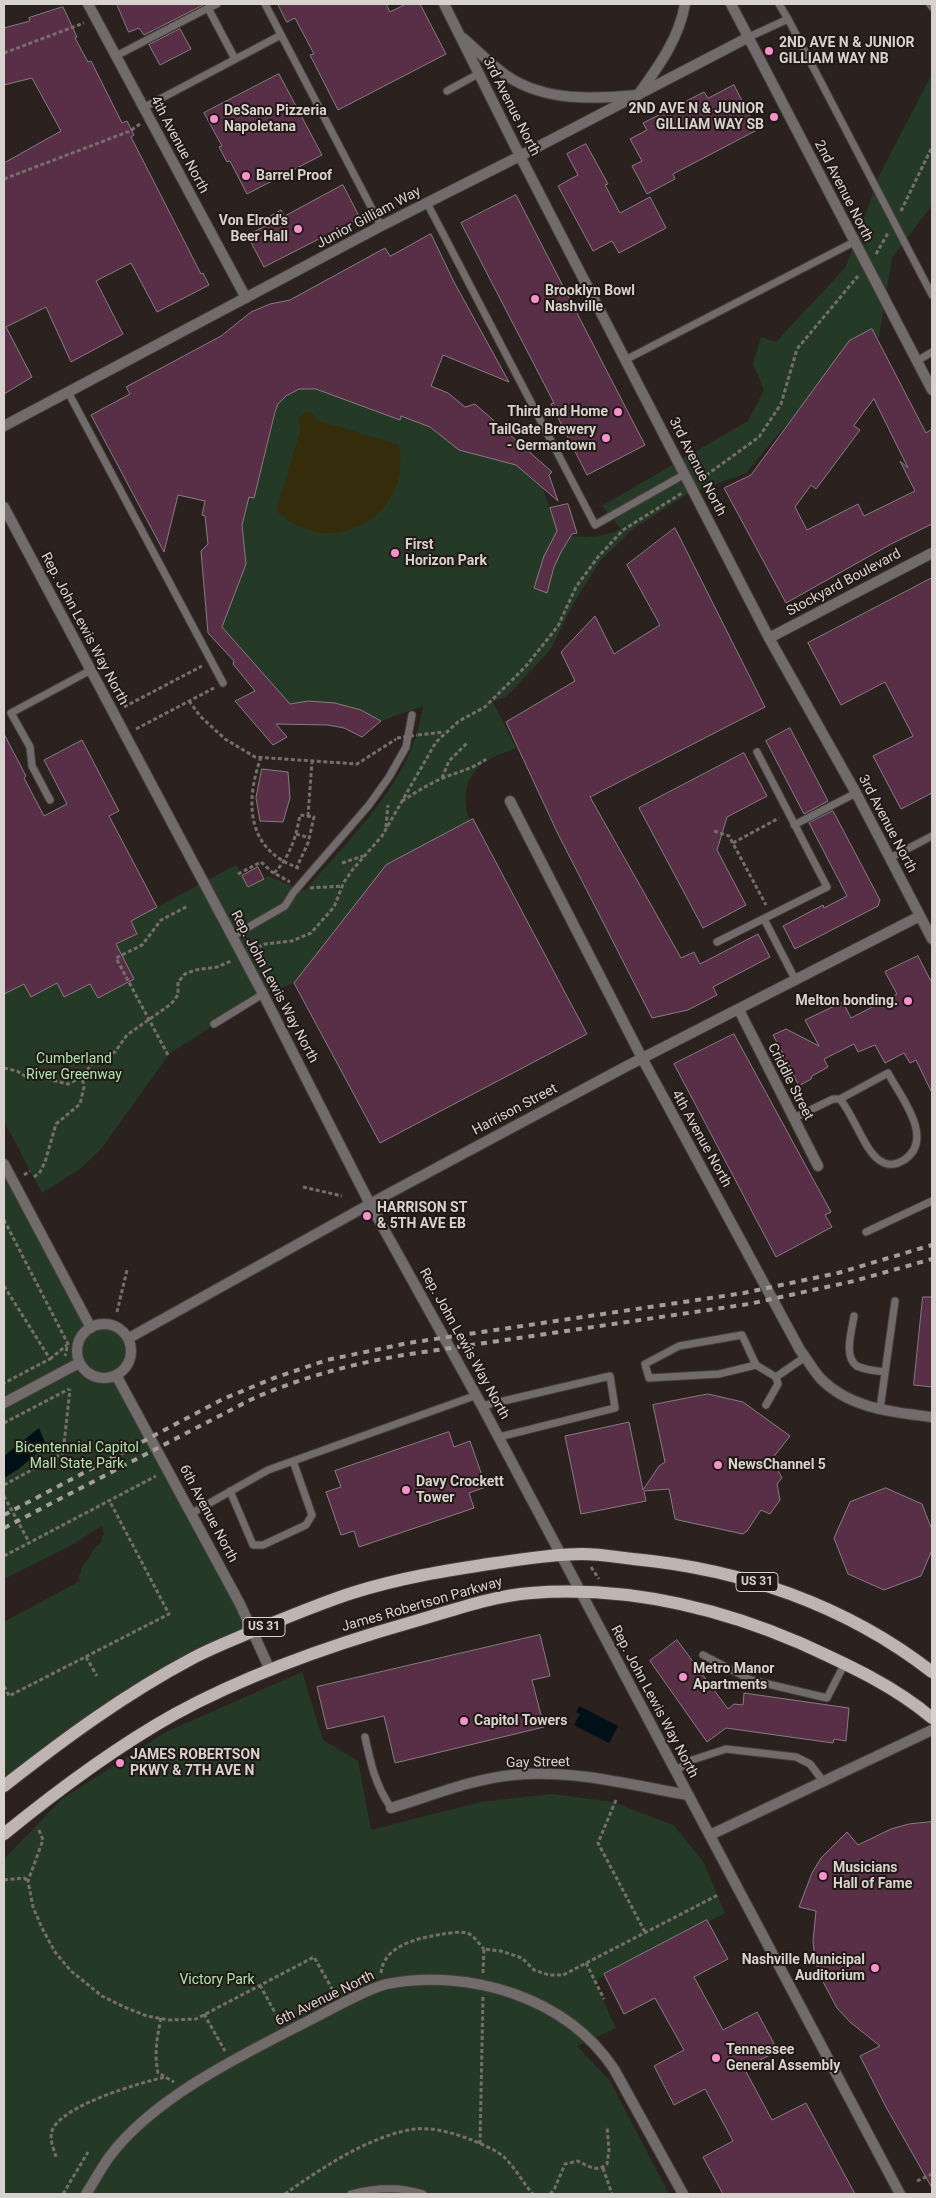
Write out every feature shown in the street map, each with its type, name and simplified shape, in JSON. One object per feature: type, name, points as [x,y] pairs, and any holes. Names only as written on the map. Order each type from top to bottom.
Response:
[{"type":"main road","name":"James Robertson Parkway","points":[[4,1786],[45,1752],[130,1695],[194,1658],[314,1606],[355,1592],[459,1568],[583,1554],[657,1561],[739,1576],[814,1602],[879,1636],[932,1672]]},
{"type":"main road","name":"James Robertson Parkway","points":[[4,1832],[55,1792],[139,1735],[218,1693],[301,1657],[396,1626],[501,1596],[533,1593],[581,1593],[635,1596],[696,1608],[772,1632],[846,1663],[908,1699],[932,1718]]},
{"type":"street","name":"4th Avenue North","points":[[88,4],[148,119],[246,298]]},
{"type":"street","name":"3rd Avenue North","points":[[444,4],[520,156],[627,359],[769,638],[856,793],[932,939]]},
{"type":"street","points":[[458,33],[508,76],[538,90],[565,97],[596,99],[638,95],[676,37],[685,4]]},
{"type":"street","name":"2nd Avenue North","points":[[731,4],[932,390]]},
{"type":"street","name":"Junior Gilliam Way","points":[[4,426],[381,226],[749,37]]},
{"type":"street","name":"Rep. John Lewis Way North","points":[[4,507],[264,994],[370,1204],[499,1437],[900,2194]]},
{"type":"street","name":"Stockyard Boulevard","points":[[769,638],[932,552]]},
{"type":"street","name":"4th Avenue North","points":[[510,801],[642,1058],[805,1357],[820,1378],[845,1398],[880,1409],[932,1417]]},
{"type":"street","name":"Harrison Street","points":[[129,1338],[370,1204],[642,1058],[920,916]]},
{"type":"street","name":"Criddle Street","points":[[738,1010],[818,1166]]},
{"type":"street","points":[[4,1164],[92,1328]]},
{"type":"street","points":[[103,1324],[111,1325],[119,1328],[129,1338],[132,1350],[131,1358],[127,1367],[116,1375],[107,1378],[93,1376],[84,1370],[79,1363],[77,1356],[78,1344],[82,1336],[92,1328],[103,1324]]},
{"type":"street","points":[[4,1403],[79,1363]]},
{"type":"street","name":"6th Avenue North","points":[[116,1375],[169,1470],[254,1631],[270,1670]]},
{"type":"street","points":[[710,1835],[932,1730]]},
{"type":"street","name":"Gay Street","points":[[391,1808],[480,1781],[514,1775],[559,1774],[688,1795]]},
{"type":"street","name":"6th Avenue North","points":[[86,2194],[110,2156],[122,2142],[151,2114],[185,2089],[286,2032],[379,1986],[412,1981],[448,1980],[483,1984],[546,2008],[579,2029],[593,2042],[614,2069],[683,2194]]},
{"type":"lane","points":[[116,56],[217,4]]},
{"type":"lane","points":[[265,4],[381,226]]},
{"type":"lane","points":[[779,4],[932,295]]},
{"type":"lane","points":[[930,4],[932,8]]},
{"type":"lane","points":[[208,8],[235,59]]},
{"type":"lane","points":[[749,37],[788,19]]},
{"type":"lane","points":[[143,108],[281,35]]},
{"type":"lane","points":[[447,91],[478,74]]},
{"type":"lane","points":[[428,202],[595,525],[685,474]]},
{"type":"lane","points":[[627,359],[854,242]]},
{"type":"lane","points":[[917,360],[932,352]]},
{"type":"lane","points":[[68,392],[223,683]]},
{"type":"lane","points":[[50,800],[32,766],[30,748],[12,713],[91,670]]},
{"type":"lane","points":[[232,936],[285,906],[293,893],[369,805],[389,777],[406,747],[412,715]]},
{"type":"lane","points":[[717,942],[827,886],[757,752]]},
{"type":"lane","points":[[794,825],[856,793]]},
{"type":"lane","points":[[890,858],[932,836]]},
{"type":"lane","points":[[767,917],[796,981]]},
{"type":"lane","points":[[214,1024],[264,994]]},
{"type":"lane","points":[[794,1118],[833,1099],[840,1100],[888,1073],[918,1128],[915,1147],[910,1156],[899,1164],[888,1164],[880,1160],[872,1152],[849,1110],[840,1100]]},
{"type":"lane","points":[[866,1232],[932,1201]]},
{"type":"lane","points":[[880,1409],[895,1301]]},
{"type":"lane","points":[[854,1316],[849,1355],[852,1362],[859,1367],[885,1372]]},
{"type":"lane","points":[[756,1365],[719,1374],[648,1378],[644,1364],[679,1346],[742,1335],[756,1365],[776,1376],[778,1384],[766,1405]]},
{"type":"lane","points":[[776,1376],[805,1357]]},
{"type":"lane","points":[[482,1406],[610,1376],[615,1408],[499,1437]]},
{"type":"lane","points":[[192,1513],[268,1470],[476,1395]]},
{"type":"lane","points":[[230,1491],[253,1545],[263,1545],[306,1525],[312,1515],[293,1461]]},
{"type":"lane","points":[[703,1655],[751,1680],[827,1698],[846,1663]]},
{"type":"lane","points":[[365,1737],[373,1776],[391,1808]]},
{"type":"lane","points":[[675,1771],[692,1760],[726,1749],[796,1757],[810,1764],[823,1781]]},
{"type":"lane","points":[[351,2194],[387,2188],[423,2194]]},
{"type":"path","points":[[4,53],[96,18]]},
{"type":"path","points":[[4,179],[130,130],[148,119]]},
{"type":"path","points":[[4,1068],[18,1072],[28,1078],[50,1079],[61,1084],[72,1084],[82,1077],[95,1058],[115,1052],[127,1035],[171,1004],[178,995],[178,982],[185,974],[195,970],[217,967],[265,944],[292,941],[311,933],[334,907],[344,882],[376,844],[428,752],[446,732],[459,721],[484,707],[526,666],[558,626],[576,587],[598,557],[623,530],[692,487],[759,437],[781,404],[797,349],[849,286],[868,267],[894,222],[932,147]]},
{"type":"path","points":[[114,713],[212,661]]},
{"type":"path","points":[[125,735],[223,683]]},
{"type":"path","points":[[189,701],[200,716],[225,739],[250,755],[261,757],[357,764],[397,738],[446,732]]},
{"type":"path","points":[[442,778],[449,761],[468,742]]},
{"type":"path","points":[[261,757],[251,792],[253,820],[262,840],[284,862],[311,872]]},
{"type":"path","points":[[400,802],[442,778],[474,768],[486,759]]},
{"type":"path","points":[[308,816],[312,761]]},
{"type":"path","points":[[385,830],[388,805]]},
{"type":"path","points":[[733,842],[788,813]]},
{"type":"path","points":[[274,873],[284,862],[296,834],[300,815],[314,817],[310,838],[289,881]]},
{"type":"path","points":[[714,831],[729,836],[733,842],[767,917]]},
{"type":"path","points":[[296,834],[310,838]]},
{"type":"path","points":[[342,863],[364,856]]},
{"type":"path","points":[[168,1055],[116,958],[142,945],[161,920],[188,906]]},
{"type":"path","points":[[34,1177],[45,1162],[54,1128],[58,1121],[80,1104],[84,1087],[82,1077]]},
{"type":"path","points":[[303,1187],[342,1196]]},
{"type":"path","points":[[4,1220],[68,1344],[60,1373]]},
{"type":"path","points":[[117,1312],[127,1270]]},
{"type":"path","points":[[4,1286],[50,1359]]},
{"type":"path","points":[[4,1383],[50,1359],[68,1344]]},
{"type":"path","points":[[4,1424],[70,1389],[62,1453],[4,1485]]},
{"type":"path","points":[[4,1556],[169,1470]]},
{"type":"path","points":[[4,1496],[29,1542]]},
{"type":"path","points":[[4,1686],[10,1696],[169,1614],[109,1500]]},
{"type":"path","points":[[86,1657],[97,1676]]},
{"type":"path","points":[[616,1800],[598,1843],[645,1932]]},
{"type":"path","points":[[39,1830],[43,1840],[28,1881],[33,1907],[42,1928],[55,1952],[70,1971],[89,1987],[114,2003],[134,2012],[169,2020],[196,2019],[314,1957],[342,2005]]},
{"type":"path","points":[[4,1880],[24,1878],[28,1881]]},
{"type":"path","points":[[379,1986],[382,1966],[392,1952],[409,1941],[453,1932],[467,1933],[484,1949],[502,1951],[522,1958],[534,1970],[549,1975],[563,1975],[718,1895]]},
{"type":"path","points":[[480,2144],[484,1949]]},
{"type":"path","points":[[586,1964],[604,2000]]},
{"type":"path","points":[[260,1985],[286,2032]]},
{"type":"path","points":[[204,2014],[232,2063]]},
{"type":"path","points":[[161,2018],[156,2042],[158,2073],[185,2089]]},
{"type":"path","points":[[56,2157],[51,2135],[54,2127],[63,2119],[88,2103],[133,2085],[164,2077]]},
{"type":"path","points":[[550,2194],[565,2164],[578,2160],[591,2168],[603,2168],[607,2164],[609,2150],[607,2126]]},
{"type":"path","points":[[285,2194],[326,2166],[355,2150],[410,2130],[424,2129],[444,2132],[480,2144],[505,2158],[533,2194]]},
{"type":"path","points":[[63,2194],[88,2152]]},
{"type":"path","points":[[603,2168],[612,2194]]},
{"type":"path","points":[[917,2181],[932,2174]]},
{"type":"green space","name":"Cumberland River Greenway","points":[[932,74],[932,205],[892,258],[879,337],[843,357],[746,473],[686,495],[634,528],[600,561],[575,601],[550,650],[507,696],[493,702],[516,748],[482,764],[470,778],[467,786],[466,803],[470,821],[294,983],[263,994],[170,1053],[101,1149],[80,1169],[42,1193],[4,1121],[4,994],[24,984],[31,997],[57,983],[64,997],[90,984],[98,998],[134,979],[116,945],[137,934],[131,921],[236,865],[248,887],[268,876],[305,891],[378,806],[394,783],[407,759],[417,733],[423,706],[381,721],[348,706],[326,702],[290,704],[222,627],[246,564],[242,525],[249,497],[254,498],[278,404],[288,395],[300,389],[322,391],[400,419],[401,416],[430,427],[459,450],[516,465],[543,489],[557,532],[544,556],[534,588],[547,593],[557,559],[571,536],[596,536],[609,534],[621,529],[602,506],[748,421],[764,390],[753,364],[761,337],[776,342],[846,267],[879,176]]},
{"type":"green space","name":"Bicentennial Capitol Mall State Park","points":[[4,1164],[95,1326],[107,1324],[117,1327],[130,1340],[131,1358],[126,1367],[117,1375],[254,1631],[194,1658],[4,1786],[4,1622],[80,1581],[78,1576],[81,1574],[81,1568],[96,1547],[102,1542],[104,1534],[102,1526],[70,1546],[4,1579]]},
{"type":"green space","name":"Victory Park","points":[[302,1672],[323,1740],[358,1761],[371,1830],[481,1802],[551,1794],[613,1802],[673,1825],[703,1861],[725,1913],[594,1981],[616,2028],[577,2046],[610,2081],[669,2194],[4,2194],[4,1859],[62,1799],[166,1732]]},
{"type":"sand","points":[[305,412],[313,413],[317,420],[399,445],[400,471],[393,493],[380,512],[362,525],[341,532],[319,532],[297,525],[276,510],[301,429],[298,419]]},
{"type":"shaded area","points":[[39,1428],[46,1445],[20,1468],[4,1478],[4,1456]]},
{"type":"shaded area","points":[[579,1706],[618,1726],[609,1743],[574,1725],[580,1714],[576,1712]]},
{"type":"building","points":[[117,4],[205,4],[144,35],[139,28],[129,32]]},
{"type":"building","points":[[278,4],[386,4],[390,12],[406,4],[420,4],[446,54],[338,110],[310,55],[314,54],[295,18],[287,22]]},
{"type":"building","points":[[63,7],[77,37],[75,38],[88,62],[91,61],[122,123],[127,121],[134,135],[131,137],[201,274],[203,273],[209,285],[157,312],[131,263],[96,281],[123,334],[71,362],[46,307],[6,327],[32,377],[4,394],[4,163],[61,131],[32,78],[4,85],[4,28],[30,21],[29,18]]},
{"type":"building","points":[[180,29],[191,49],[160,65],[149,45]]},
{"type":"building","points":[[279,74],[322,155],[247,194],[230,161],[227,162],[219,147],[222,146],[204,113]]},
{"type":"building","points":[[734,85],[757,130],[673,174],[675,179],[647,194],[632,166],[642,161],[630,139],[647,130],[643,123],[704,92],[708,98]]},
{"type":"building","points":[[586,144],[608,184],[605,185],[620,213],[650,197],[666,228],[619,253],[612,241],[593,251],[558,186],[578,175],[567,154]]},
{"type":"building","name":"Von Elrod's Beer Hall","points":[[343,185],[360,218],[264,267],[247,235],[270,224],[267,218],[281,210],[284,216]]},
{"type":"building","name":"Brooklyn Bowl Nashville","points":[[516,195],[645,445],[587,475],[551,404],[554,403],[461,223]]},
{"type":"building","points":[[431,234],[454,282],[509,382],[443,355],[431,386],[448,393],[465,407],[475,404],[552,472],[549,475],[558,501],[516,465],[459,450],[430,427],[401,416],[400,420],[316,389],[299,389],[286,396],[278,404],[275,412],[254,498],[249,497],[242,525],[246,564],[222,627],[290,704],[308,701],[335,703],[361,710],[381,721],[362,737],[344,728],[328,725],[276,724],[287,737],[273,745],[235,701],[255,691],[233,664],[234,661],[208,633],[201,551],[208,544],[205,516],[202,515],[205,501],[178,495],[164,552],[91,415],[130,394],[126,387],[221,336],[251,312],[270,304],[290,300],[385,248],[390,256]]},
{"type":"building","points":[[872,329],[926,433],[932,429],[932,524],[891,544],[786,603],[724,488],[751,475],[849,341]],"holes":[[[874,399],[908,468],[900,461],[915,491],[864,516],[858,504],[807,530],[795,507],[811,485],[816,489],[860,430],[854,426]]]},
{"type":"building","points":[[568,504],[577,533],[572,534],[561,552],[554,567],[547,593],[534,588],[544,556],[557,531],[550,508]]},
{"type":"building","points":[[675,528],[765,707],[590,797],[681,958],[694,952],[700,964],[758,934],[770,957],[713,987],[717,995],[688,1010],[652,1018],[558,834],[506,722],[575,681],[561,652],[595,616],[614,654],[660,625],[627,565]]},
{"type":"building","points":[[932,578],[932,793],[901,809],[873,756],[913,736],[885,682],[841,705],[808,643]]},
{"type":"building","points":[[790,728],[828,801],[804,814],[766,741]]},
{"type":"building","points":[[4,734],[44,816],[67,804],[44,760],[82,740],[119,811],[109,816],[157,907],[131,921],[137,934],[116,944],[134,979],[98,998],[90,984],[64,997],[57,983],[31,997],[24,984],[4,994]]},
{"type":"building","points":[[744,753],[767,796],[727,817],[717,850],[746,905],[703,928],[639,808]]},
{"type":"building","points":[[262,769],[288,772],[290,798],[283,822],[260,821],[256,798]]},
{"type":"building","points":[[833,811],[880,900],[878,906],[795,949],[783,926],[823,905],[824,908],[847,896],[809,823]]},
{"type":"building","points":[[473,819],[587,1034],[380,1143],[294,983],[386,865]]},
{"type":"building","points":[[258,867],[264,879],[248,887],[242,876]]},
{"type":"building","points":[[918,956],[932,983],[932,1093],[916,1060],[910,1063],[904,1053],[885,1063],[875,1045],[858,1052],[854,1044],[824,1059],[828,1067],[799,1086],[788,1064],[783,1063],[780,1057],[782,1052],[773,1035],[786,1029],[819,1046],[805,1020],[843,1002],[851,1018],[897,994],[885,972]]},
{"type":"building","points":[[734,1034],[831,1212],[825,1215],[832,1227],[776,1257],[674,1064]]},
{"type":"building","points":[[923,1297],[932,1297],[932,1387],[914,1385]]},
{"type":"building","name":"NewsChannel 5","points":[[708,1394],[743,1402],[790,1436],[772,1459],[782,1478],[777,1484],[780,1500],[770,1514],[761,1510],[743,1534],[678,1520],[675,1519],[669,1489],[644,1491],[646,1501],[581,1514],[565,1436],[629,1422],[643,1490],[659,1466],[665,1462],[653,1405]]},
{"type":"building","name":"Davy Crockett Tower","points":[[449,1432],[454,1447],[470,1441],[486,1487],[469,1493],[474,1508],[359,1547],[354,1531],[341,1535],[326,1492],[341,1487],[335,1471]]},
{"type":"building","points":[[886,1488],[922,1504],[932,1530],[932,1550],[921,1576],[884,1590],[848,1574],[834,1538],[850,1502]]},
{"type":"building","points":[[540,1635],[550,1676],[532,1680],[544,1727],[395,1763],[384,1716],[327,1729],[317,1687]]},
{"type":"building","name":"Metro Manor Apartments","points":[[677,1640],[728,1709],[734,1704],[743,1705],[744,1693],[849,1708],[846,1741],[834,1739],[833,1743],[726,1728],[707,1742],[650,1661]]},
{"type":"building","name":"Nashville Municipal Auditorium","points":[[932,1822],[932,2188],[886,2107],[860,2056],[880,2046],[850,2022],[837,2008],[820,1976],[815,1959],[813,1941],[816,1911],[799,1907],[812,1873],[821,1858],[847,1832],[858,1845],[891,1829],[909,1824]]},
{"type":"building","name":"Tennessee General Assembly","points":[[707,1920],[728,1959],[694,1977],[723,2030],[757,2012],[778,2051],[744,2068],[772,2120],[806,2103],[855,2194],[723,2194],[703,2157],[733,2141],[705,2089],[674,2105],[654,2066],[684,2050],[655,1998],[624,2014],[604,1974]]},
{"type":"railway","points":[[4,1515],[223,1399],[274,1378],[327,1360],[408,1343],[744,1293],[838,1273],[932,1245]]},
{"type":"railway","points":[[4,1528],[250,1400],[289,1384],[328,1372],[410,1354],[749,1304],[854,1281],[932,1259]]},
{"type":"place","name":"2ND AVE N & JUNIOR GILLIAM WAY NB","points":[[769,51]]},
{"type":"place","name":"2ND AVE N & JUNIOR GILLIAM WAY SB","points":[[774,117]]},
{"type":"place","name":"DeSano Pizzeria Napoletana","points":[[214,119]]},
{"type":"place","name":"Barrel Proof","points":[[246,176]]},
{"type":"place","name":"Von Elrod's Beer Hall","points":[[298,229]]},
{"type":"place","name":"Brooklyn Bowl Nashville","points":[[535,299]]},
{"type":"place","name":"Third and Home","points":[[618,412]]},
{"type":"place","name":"TailGate Brewery - Germantown","points":[[606,438]]},
{"type":"place","name":"First Horizon Park","points":[[395,553]]},
{"type":"place","name":"Melton bonding.","points":[[908,1001]]},
{"type":"place","name":"HARRISON ST & 5TH AVE EB","points":[[367,1216]]},
{"type":"place","name":"NewsChannel 5","points":[[718,1465]]},
{"type":"place","name":"Davy Crockett Tower","points":[[406,1490]]},
{"type":"place","name":"Metro Manor Apartments","points":[[683,1677]]},
{"type":"place","name":"Capitol Towers","points":[[464,1721]]},
{"type":"place","name":"JAMES ROBERTSON PKWY & 7TH AVE N","points":[[120,1763]]},
{"type":"place","name":"Musicians Hall of Fame","points":[[823,1876]]},
{"type":"place","name":"Nashville Municipal Auditorium","points":[[875,1968]]},
{"type":"place","name":"Tennessee General Assembly","points":[[716,2058]]}]
